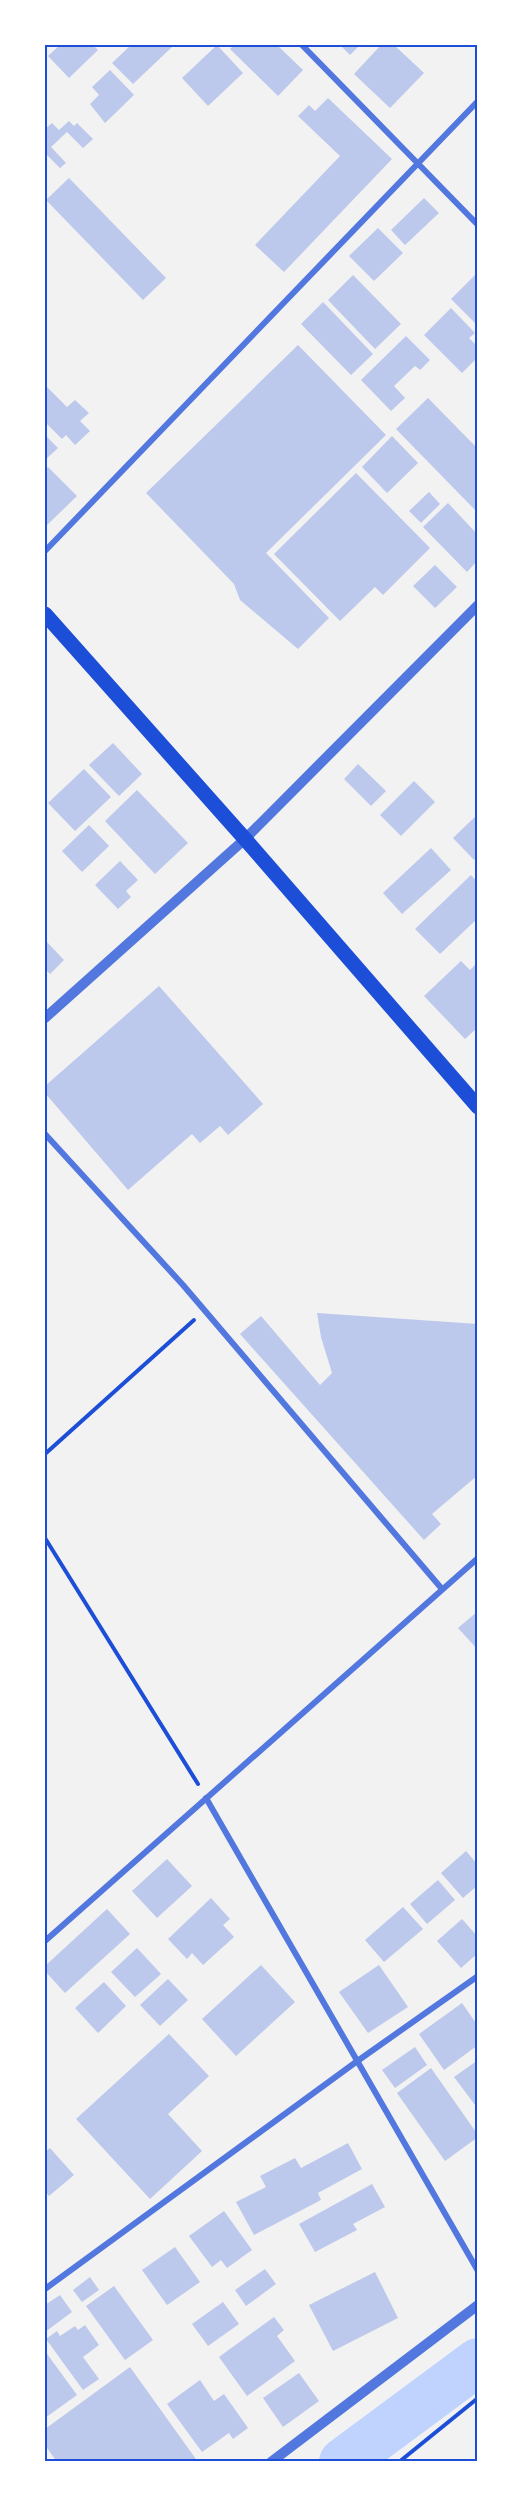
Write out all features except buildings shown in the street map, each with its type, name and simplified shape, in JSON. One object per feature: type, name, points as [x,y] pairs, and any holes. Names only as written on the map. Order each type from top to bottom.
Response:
[{"type":"main road","points":[[45,614],[478,1107]]},
{"type":"street","points":[[302,45],[478,225]]},
{"type":"street","points":[[45,551],[478,101]]},
{"type":"street","points":[[45,1018],[245,839],[478,604]]},
{"type":"street","points":[[45,1134],[205,1310],[442,1589]]},
{"type":"street","points":[[45,1941],[478,1558]]},
{"type":"street","points":[[206,1798],[478,2271]]},
{"type":"street","points":[[45,2289],[478,1976]]},
{"type":"street","points":[[271,2462],[478,2305]]},
{"type":"path","points":[[45,1454],[205,1310]]},
{"type":"path","points":[[45,1538],[206,1798]]},
{"type":"path","points":[[399,2462],[478,2398]]},
{"type":"waterway","points":[[343,2462],[478,2362]]}]
